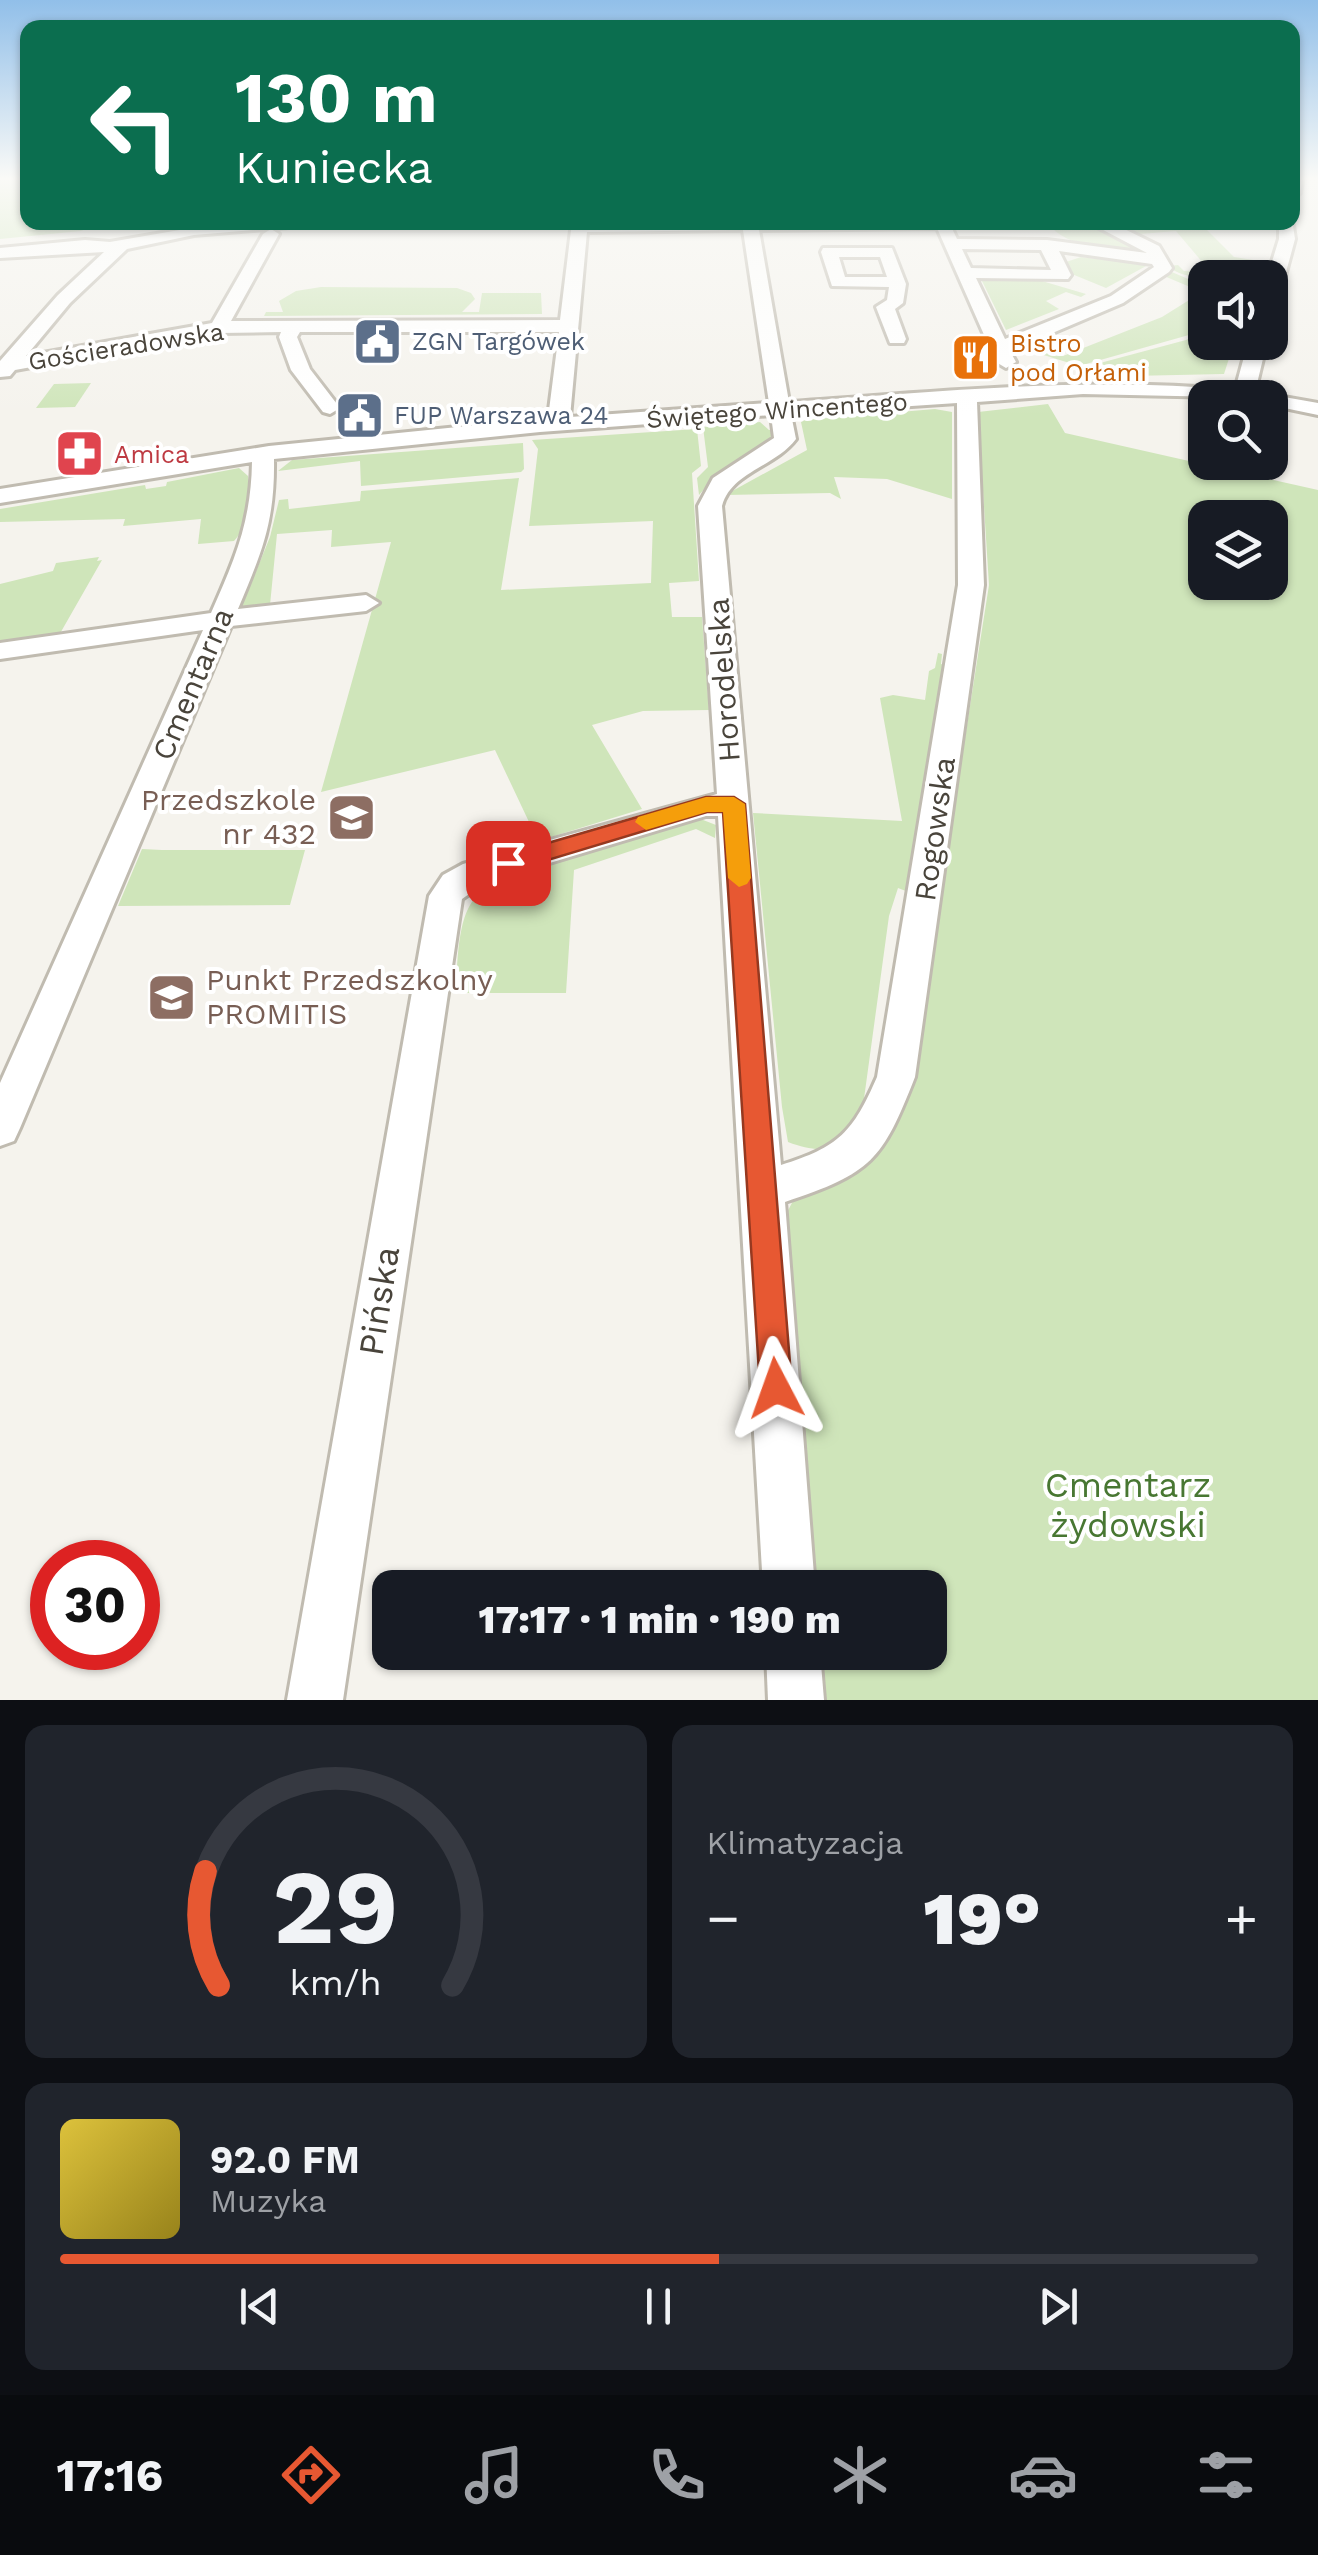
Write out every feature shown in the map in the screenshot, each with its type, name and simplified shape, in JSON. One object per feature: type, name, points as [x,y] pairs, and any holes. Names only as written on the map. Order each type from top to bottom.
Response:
[{"type":"street","points":[[2,369],[100,256]]},
{"type":"street","points":[[219,328],[259,256]]},
{"type":"street","points":[[558,427],[577,256]]},
{"type":"street","points":[[756,256],[782,410]]},
{"type":"street","points":[[957,256],[1022,392]]},
{"type":"street","points":[[1056,256],[1076,280]]},
{"type":"street","points":[[1135,256],[1160,260]]},
{"type":"street","points":[[998,345],[1015,345],[1153,278],[1163,268],[1157,256]]},
{"type":"street","points":[[965,273],[1076,280],[1119,296]]},
{"type":"street","points":[[897,282],[898,297],[885,307],[897,339]]},
{"type":"street","name":"Gościeradowska","points":[[2,369],[219,328],[569,326]]},
{"type":"street","points":[[292,327],[288,336],[301,370],[330,408]]},
{"type":"street","name":"Świętego Wincentego","points":[[0,496],[263,454],[558,427],[1022,392],[1120,388],[1188,392]]},
{"type":"street","name":"Rogowska","points":[[763,1190],[836,1163],[859,1148],[875,1126],[896,1077],[971,585],[969,406],[964,396]]},
{"type":"street","points":[[1288,403],[1318,409]]},
{"type":"street","name":"Horodelska","points":[[782,410],[786,434],[781,446],[724,479],[712,492],[710,501],[788,1570]]},
{"type":"street","name":"Cmentarna","points":[[0,1128],[256,538],[264,498],[263,454]]},
{"type":"street","points":[[0,651],[221,618],[366,603]]},
{"type":"street","name":"Pińska","points":[[315,1700],[445,902],[455,884],[475,873],[706,804],[734,804]]},
{"type":"street","points":[[794,1670],[796,1700]]},
{"type":"green space","points":[[1197,256],[1233,256],[1254,260],[1201,260]]},
{"type":"green space","points":[[1081,257],[1148,265],[1106,288],[1067,272],[1066,262]]},
{"type":"green space","points":[[1178,265],[1188,271],[1188,275],[1168,266]]},
{"type":"green space","points":[[1167,270],[1188,279],[1188,286],[1164,276]]},
{"type":"green space","points":[[1040,276],[1042,281],[1086,294],[1081,297],[1066,292],[1046,301],[1059,309],[1006,330],[982,281]]},
{"type":"green space","points":[[321,287],[457,288],[471,293],[475,299],[462,312],[479,312],[482,293],[541,293],[542,314],[264,316],[266,312],[283,312],[279,301],[296,291]]},
{"type":"green space","points":[[1188,301],[1188,335],[1079,366],[1031,351],[1034,348],[1063,356],[1162,317]]},
{"type":"green space","points":[[1186,340],[1188,360],[1229,360],[1224,374],[1130,376],[1085,367]]},
{"type":"green space","points":[[91,383],[75,407],[36,408],[54,384]]},
{"type":"green space","name":"Cmentarz żydowski","points":[[1048,404],[1065,433],[1188,461],[1188,480],[1274,480],[1318,490],[1318,1700],[819,1700],[816,1670],[947,1670],[947,1570],[808,1570],[783,1220],[794,1199],[914,1062],[989,585],[978,412]]},
{"type":"green space","points":[[935,409],[952,412],[952,499],[887,479],[834,477],[841,499],[830,493],[725,495],[807,450],[801,422],[805,420]]},
{"type":"green space","points":[[760,422],[775,430],[775,438],[712,480],[699,495],[697,478],[708,467],[703,427]]},
{"type":"green space","points":[[697,429],[701,466],[692,473],[699,581],[669,583],[672,617],[702,617],[709,710],[643,711],[592,725],[642,809],[538,841],[495,750],[321,792],[391,542],[331,547],[332,530],[277,534],[270,605],[241,608],[270,537],[279,500],[288,499],[289,509],[360,501],[361,491],[519,478],[501,590],[651,583],[653,521],[529,526],[538,449],[532,440]]},
{"type":"green space","points":[[523,443],[521,472],[361,486],[360,461],[278,471],[292,460]]},
{"type":"green space","points":[[239,468],[248,476],[248,502],[246,519],[234,541],[198,544],[201,519],[123,526],[125,519],[0,522],[0,509],[145,485],[146,489],[166,486],[167,482]]},
{"type":"green space","points":[[99,557],[97,561],[102,560],[58,637],[0,645],[0,584],[53,571],[56,563]]},
{"type":"green space","points":[[938,653],[942,654],[941,664],[952,667],[911,893],[898,888],[889,916],[863,1106],[844,1140],[826,1148],[803,1147],[788,1142],[782,1107],[753,813],[902,821],[880,698],[893,695],[925,700],[929,671],[935,668]]},
{"type":"green space","points":[[698,818],[716,825],[715,838],[696,829],[574,870],[566,993],[455,993],[464,921],[476,897],[486,889],[483,882]]},
{"type":"green space","points":[[142,849],[305,850],[290,905],[118,906]]},
{"type":"slow traffic","points":[[646,822],[706,804],[734,804],[739,878]]},
{"type":"place","name":"ZGN Targówek","points":[[377,341]]},
{"type":"place","name":"Bistro pod Orłami","points":[[975,357]]},
{"type":"place","name":"FUP Warszawa 24","points":[[359,415]]},
{"type":"place","name":"Amica","points":[[79,454]]},
{"type":"place","name":"Przedszkole nr 432","points":[[351,817]]},
{"type":"place","name":"Punkt Przedszkolny PROMITIS","points":[[171,997]]},
{"type":"route","points":[[508,863],[706,804],[734,804],[776,1388]]}]
